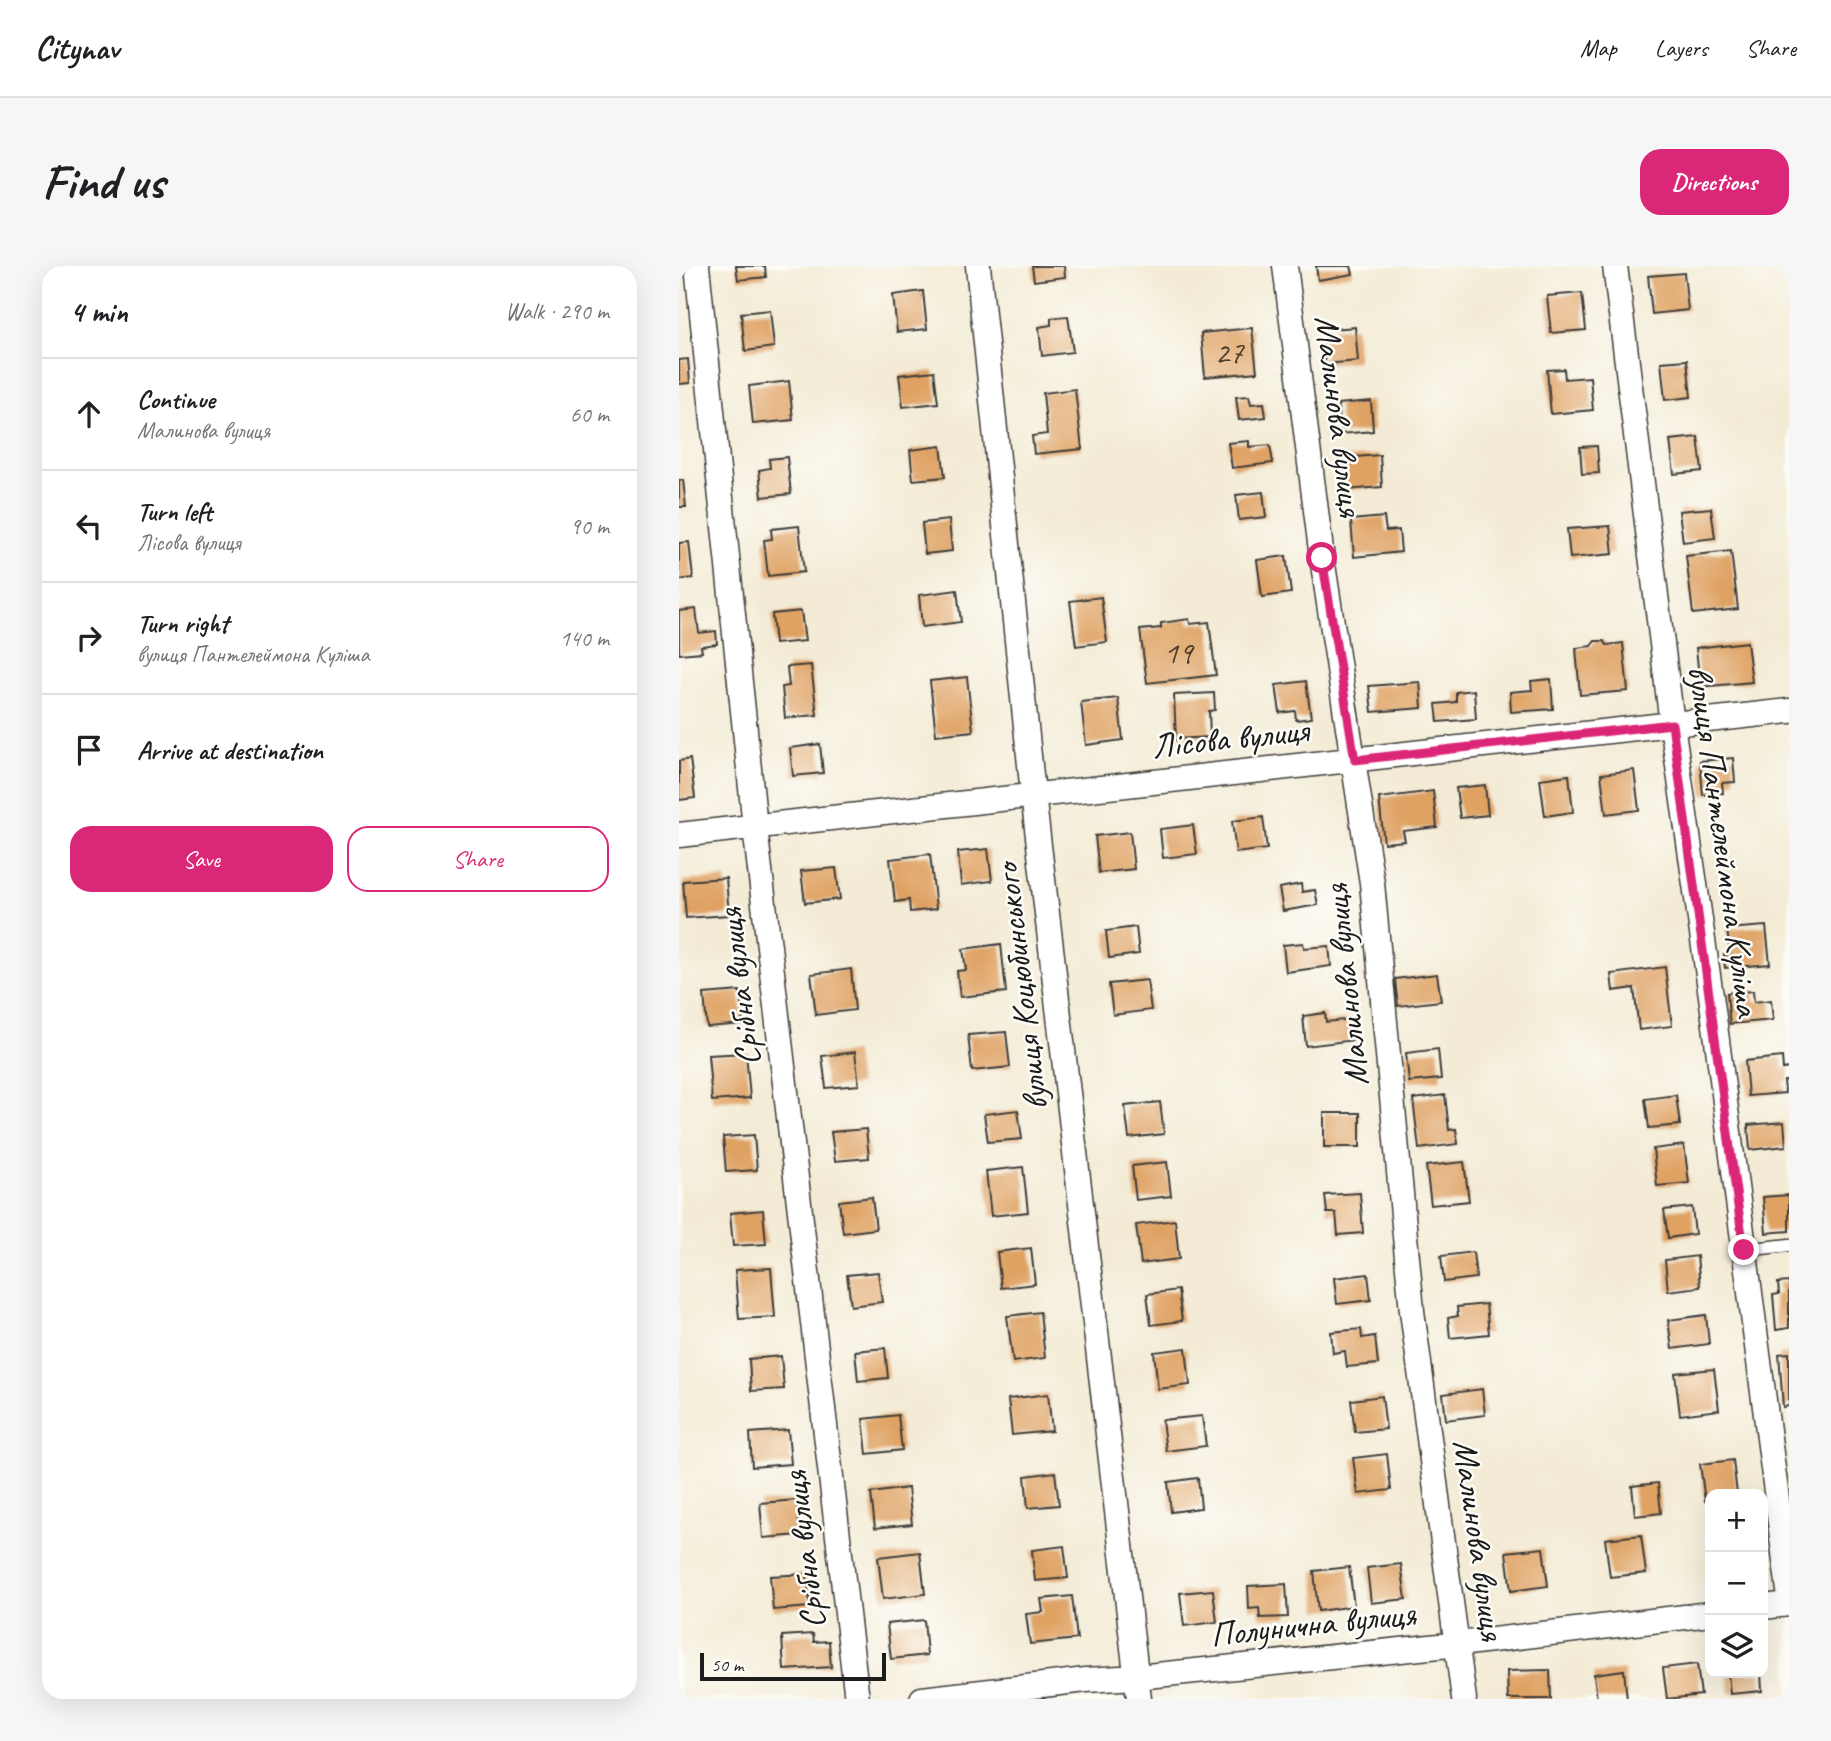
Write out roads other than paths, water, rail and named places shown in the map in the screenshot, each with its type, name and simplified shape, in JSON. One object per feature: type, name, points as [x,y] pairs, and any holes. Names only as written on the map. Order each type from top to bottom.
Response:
[{"type":"street","name":"Срібна вулиця","points":[[697,266],[755,827],[857,1699]]},
{"type":"street","name":"вулиця Коцюбинського","points":[[978,266],[1033,794],[1138,1688]]},
{"type":"street","name":"Малинова вулиця","points":[[1285,266],[1322,558],[1372,883],[1412,1311],[1459,1644],[1464,1699]]},
{"type":"street","name":"вулиця Пантелеймона Куліша","points":[[1615,266],[1672,724],[1789,1591]]},
{"type":"street","name":"Лісова вулиця","points":[[679,835],[1789,711]]},
{"type":"street","points":[[1768,1606],[1789,1604]]},
{"type":"street","name":"Полунична вулиця","points":[[922,1699],[1086,1680],[1138,1688],[1459,1644],[1705,1615]]},
{"type":"lane","points":[[1744,1250],[1789,1245]]}]
